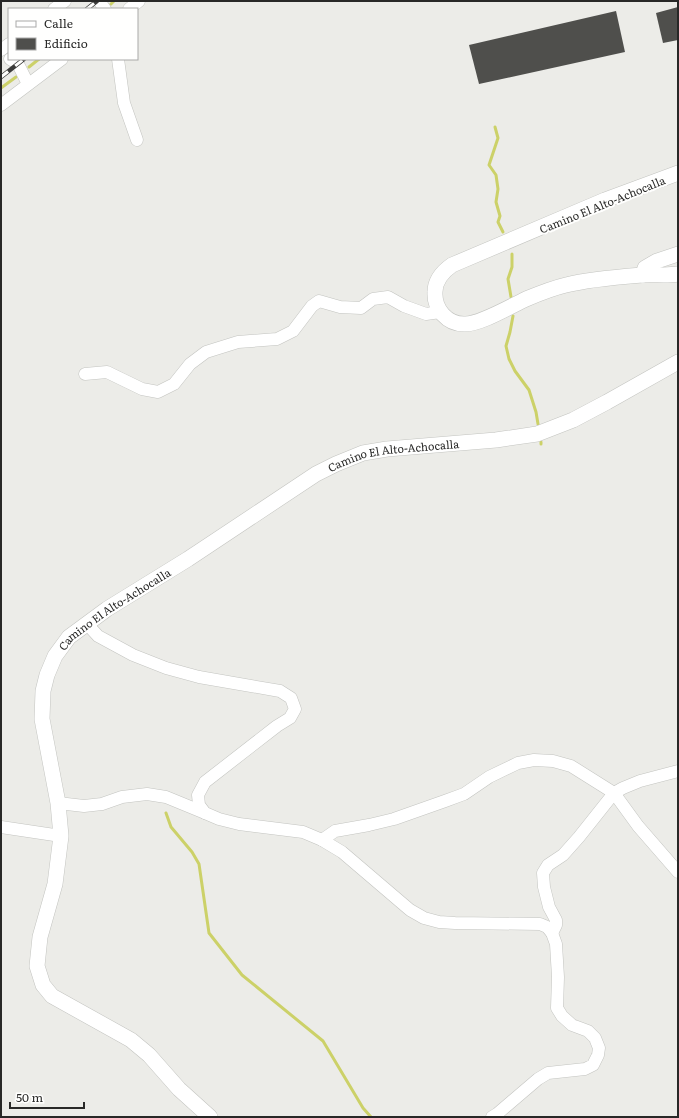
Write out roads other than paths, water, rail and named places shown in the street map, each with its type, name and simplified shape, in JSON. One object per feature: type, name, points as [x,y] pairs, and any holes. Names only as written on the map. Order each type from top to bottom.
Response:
[{"type":"main road","name":"Camino El Alto-Achocalla","points":[[440,312],[436,301],[435,291],[438,279],[443,271],[452,265],[605,200],[678,173]]},
{"type":"main road","points":[[643,275],[645,268],[658,261],[678,254]]},
{"type":"main road","points":[[440,312],[447,319],[456,323],[465,324],[477,322],[527,299],[564,285],[643,275],[678,274]]},
{"type":"main road","name":"Camino El Alto-Achocalla","points":[[210,1117],[180,1089],[149,1054],[131,1040],[52,996],[42,985],[37,966],[40,937],[55,884],[61,836],[58,803],[42,719],[43,691],[47,675],[55,656],[69,637],[107,609],[188,559],[316,474],[336,464],[364,453],[387,449],[496,440],[537,434],[573,420],[678,362]]},
{"type":"street","points":[[55,8],[64,1]]},
{"type":"street","points":[[130,8],[139,1]]},
{"type":"street","points":[[13,60],[18,64],[28,84]]},
{"type":"street","points":[[1,105],[61,60]]},
{"type":"street","points":[[118,60],[124,103],[137,140]]},
{"type":"street","points":[[86,374],[107,372],[142,389],[158,392],[174,384],[190,364],[206,352],[238,342],[277,339],[293,331],[312,306],[319,301],[340,307],[361,308],[373,299],[388,297],[404,306],[426,314],[440,312]]},
{"type":"street","points":[[87,624],[98,636],[133,655],[166,668],[199,677],[280,691],[291,698],[296,709],[290,718],[205,782],[198,795],[199,805],[206,813]]},
{"type":"street","points":[[322,840],[335,831],[388,820],[464,794],[518,763],[534,760],[552,761],[571,766],[614,793],[638,826],[678,872]]},
{"type":"street","points":[[552,933],[556,925],[556,920],[549,907],[544,887],[543,873],[548,865],[563,856],[614,793],[640,781],[678,771]]},
{"type":"street","points":[[58,803],[84,806],[102,804],[122,797],[148,794],[166,797],[220,819],[239,824],[303,832],[322,840],[342,852],[410,910],[424,918],[440,922],[455,923],[540,924],[547,928],[552,933],[556,944],[558,977],[557,1008],[562,1016],[572,1024],[588,1031],[595,1038],[599,1048],[598,1055],[594,1064],[585,1069],[548,1072],[492,1117]]},
{"type":"street","points":[[1,827],[61,836]]},
{"type":"waterway","points":[[111,4],[114,1]]},
{"type":"waterway","points":[[29,67],[38,60]]},
{"type":"waterway","points":[[1,88],[16,77]]},
{"type":"waterway","points":[[495,127],[498,138],[489,165],[496,175],[498,189],[496,202],[500,216],[498,222],[503,232]]},
{"type":"waterway","points":[[511,297],[508,279],[512,267],[512,254]]},
{"type":"waterway","points":[[513,316],[506,346],[509,359],[515,371],[529,390],[538,424]]},
{"type":"waterway","points":[[166,813],[171,827],[192,852],[199,864],[209,933],[242,975],[323,1041],[363,1108],[371,1117]]},
{"type":"railway","points":[[88,8],[97,1]]},
{"type":"railway","points":[[1,77],[23,60]]}]
